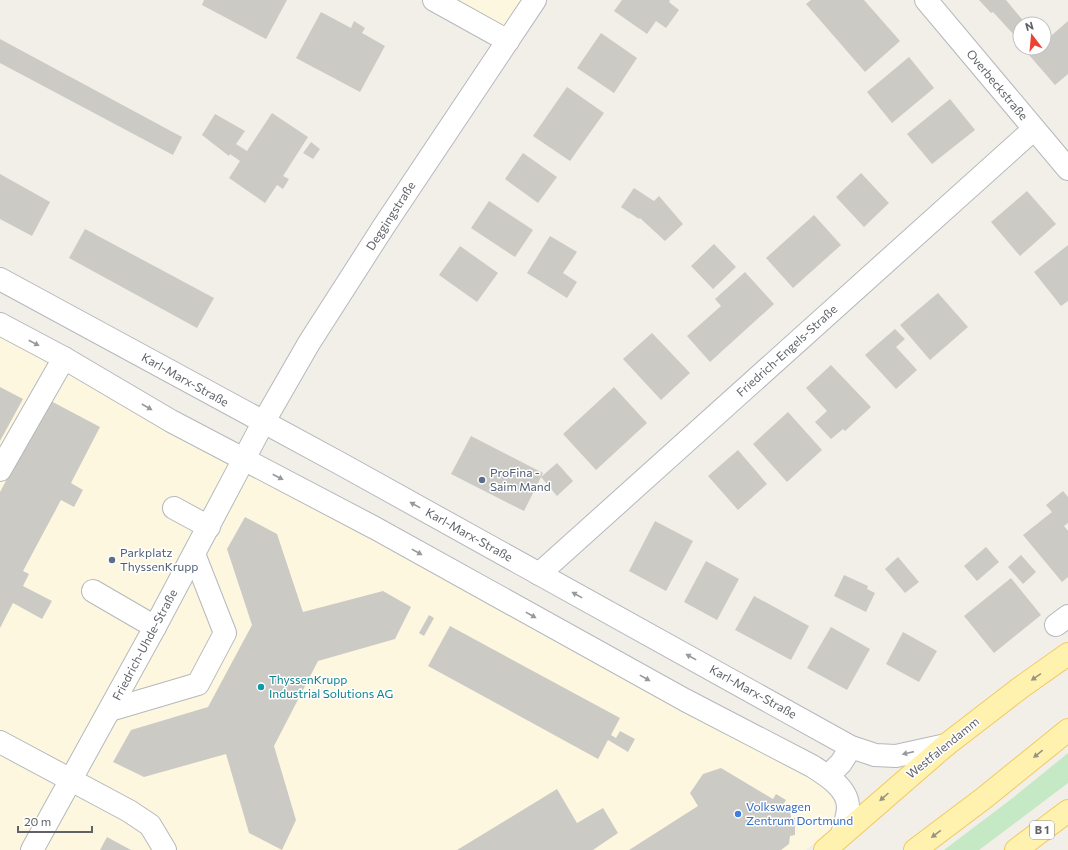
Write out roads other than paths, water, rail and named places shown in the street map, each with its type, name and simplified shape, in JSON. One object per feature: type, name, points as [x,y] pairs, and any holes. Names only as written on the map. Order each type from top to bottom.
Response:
[{"type":"main road","name":"Westfalendamm","points":[[825,850],[946,745],[1020,688],[1068,654]]},
{"type":"main road","points":[[915,850],[984,798],[1068,730]]},
{"type":"main road","name":"B 1","points":[[1016,850],[1068,811]]},
{"type":"street","points":[[434,0],[508,41]]},
{"type":"street","name":"Deggingstraße","points":[[259,430],[342,291],[535,0]]},
{"type":"street","name":"Overbeckstraße","points":[[926,0],[1068,169]]},
{"type":"street","name":"Friedrich-Engels-Straße","points":[[539,574],[1034,129]]},
{"type":"street","name":"Karl-Marx-Straße","points":[[0,279],[259,430],[539,574],[851,747],[875,755],[896,756],[946,745]]},
{"type":"street","points":[[0,324],[64,358],[171,421],[375,528],[678,696],[828,776],[843,792],[848,806],[842,835]]},
{"type":"street","points":[[0,470],[64,358]]},
{"type":"street","name":"Friedrich-Uhde-Straße","points":[[32,850],[72,781],[209,527],[259,430]]},
{"type":"street","points":[[174,508],[209,527]]},
{"type":"street","points":[[110,710],[198,684],[225,633],[194,554]]},
{"type":"street","points":[[92,591],[155,627]]},
{"type":"street","points":[[0,742],[129,811],[150,825],[165,850]]},
{"type":"street","points":[[828,776],[841,763],[851,747]]},
{"type":"place","name":"ProFina - Saim Mand","points":[[482,480]]},
{"type":"place","name":"Parkplatz ThyssenKrupp","points":[[112,560]]},
{"type":"place","name":"ThyssenKrupp Industrial Solutions AG","points":[[261,687]]},
{"type":"place","name":"Volkswagen Zentrum Dortmund","points":[[738,814]]}]
